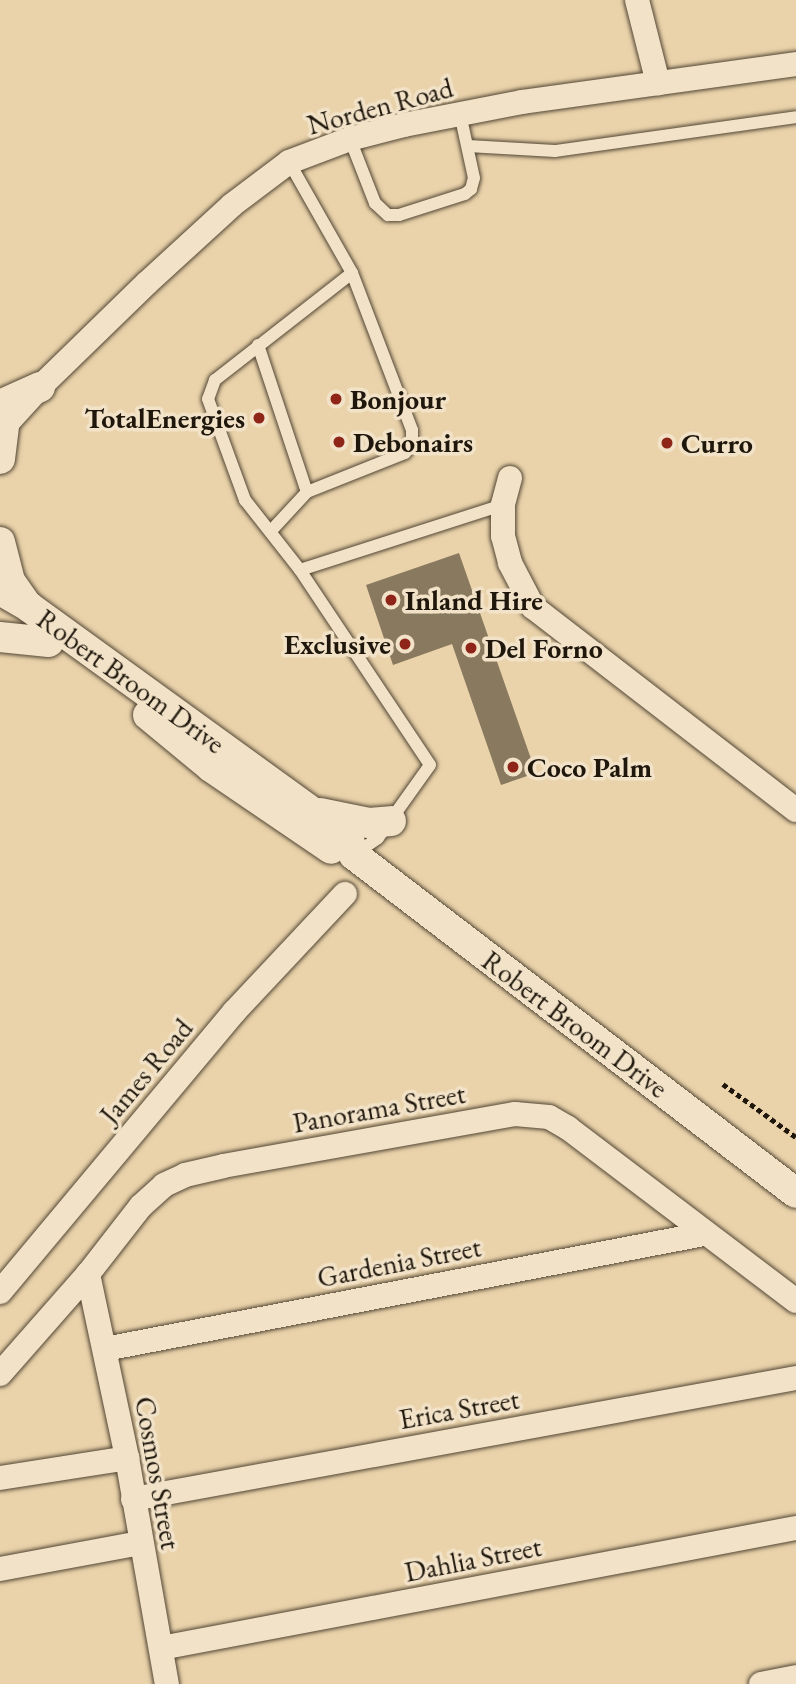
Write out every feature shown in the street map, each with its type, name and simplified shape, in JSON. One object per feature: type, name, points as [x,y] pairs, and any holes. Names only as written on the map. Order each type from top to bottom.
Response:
[{"type":"street","points":[[637,0],[658,83]]},
{"type":"street","name":"Norden Road","points":[[40,387],[232,205],[289,162],[350,139],[460,114],[796,64]]},
{"type":"street","points":[[0,459],[1,421],[40,387]]},
{"type":"street","points":[[510,478],[503,505],[503,536],[510,563],[533,607],[796,810]]},
{"type":"street","points":[[0,542],[14,609]]},
{"type":"street","name":"Robert Broom Drive","points":[[0,590],[14,609],[49,642],[211,767],[338,855],[354,855]]},
{"type":"street","name":"Robert Broom Drive","points":[[14,609],[313,812],[349,840],[354,855],[796,1193]]},
{"type":"street","points":[[0,637],[49,642]]},
{"type":"street","points":[[313,812],[369,823],[391,821]]},
{"type":"street","name":"James Road","points":[[0,1292],[234,1012],[345,894]]},
{"type":"street","name":"Panorama Street","points":[[0,1374],[88,1274],[141,1206],[164,1185],[185,1175],[515,1114],[549,1117],[568,1128],[704,1234],[796,1301]]},
{"type":"street","name":"Gardenia Street","points":[[105,1349],[704,1234]]},
{"type":"street","name":"Cosmos Street","points":[[88,1274],[127,1458],[167,1684]]},
{"type":"street","name":"Erica Street","points":[[134,1499],[796,1378]]},
{"type":"street","points":[[0,1478],[127,1458]]},
{"type":"street","name":"Dahlia Street","points":[[161,1648],[796,1528]]},
{"type":"street","points":[[0,1569],[140,1543]]},
{"type":"street","points":[[761,1684],[796,1678]]},
{"type":"lane","points":[[350,139],[375,203],[382,211],[394,216],[465,194],[471,189],[474,178],[460,114]]},
{"type":"lane","points":[[468,146],[555,151],[796,117]]},
{"type":"lane","points":[[270,531],[307,492],[405,453],[412,442],[412,430],[352,273],[289,162]]},
{"type":"lane","points":[[352,273],[215,380],[208,399],[245,500],[300,570],[430,765],[378,838],[354,855]]},
{"type":"lane","points":[[258,345],[307,492]]},
{"type":"lane","points":[[300,570],[503,505]]},
{"type":"path","points":[[723,1084],[796,1137]]},
{"type":"building","points":[[459,553],[536,773],[501,785],[452,644],[393,665],[366,585]]},
{"type":"place","name":"Bonjour","points":[[336,399]]},
{"type":"place","name":"TotalEnergies","points":[[259,418]]},
{"type":"place","name":"Debonairs","points":[[339,442]]},
{"type":"place","name":"Curro","points":[[667,443]]},
{"type":"place","name":"Inland Hire","points":[[391,600]]},
{"type":"place","name":"Exclusive","points":[[405,644]]},
{"type":"place","name":"Del Forno","points":[[471,648]]},
{"type":"place","name":"Coco Palm","points":[[513,767]]}]
